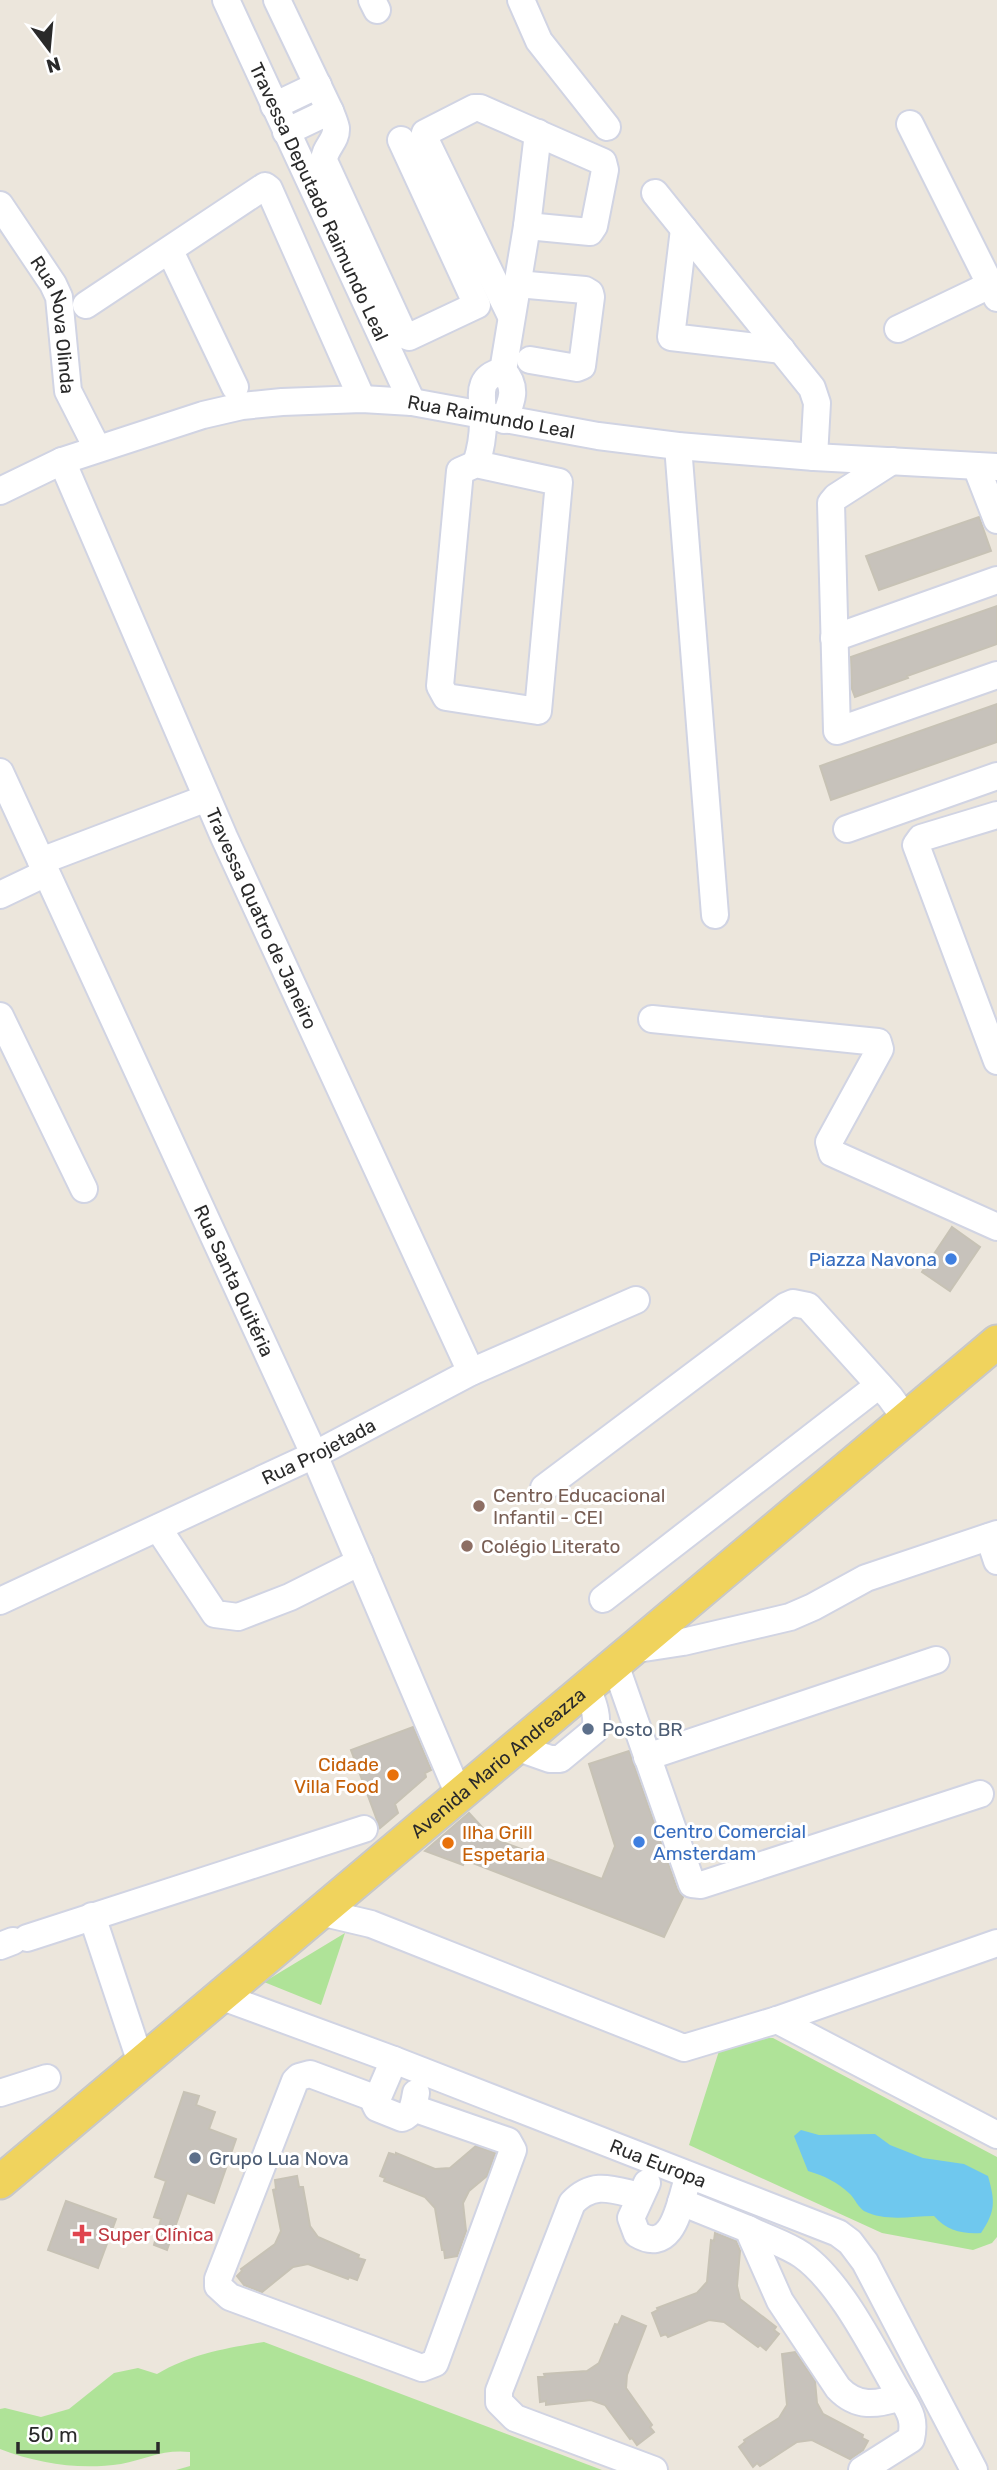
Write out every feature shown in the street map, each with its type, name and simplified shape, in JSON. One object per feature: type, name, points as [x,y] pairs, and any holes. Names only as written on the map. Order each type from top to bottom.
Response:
[{"type":"main road","name":"Avenida Mario Andreazza","points":[[0,2182],[997,1342]]},
{"type":"street","name":"Travessa Deputado Raimundo Leal","points":[[226,0],[412,402]]},
{"type":"street","points":[[277,0],[331,111],[336,128],[335,136],[324,154],[324,161],[404,335],[409,337],[477,304],[401,140]]},
{"type":"street","points":[[521,0],[540,41],[607,127]]},
{"type":"street","points":[[274,106],[318,85]]},
{"type":"street","points":[[511,316],[425,133],[474,108],[480,108],[603,162],[605,170],[594,226],[590,232],[527,226]]},
{"type":"street","points":[[286,132],[331,111]]},
{"type":"street","points":[[898,329],[994,291],[910,124]]},
{"type":"street","points":[[476,464],[559,482],[538,712],[446,697],[440,686],[460,471],[476,464],[494,418],[513,393],[511,380],[503,371],[527,226],[538,134]]},
{"type":"street","points":[[86,306],[261,187],[267,187],[362,399]]},
{"type":"street","points":[[655,193],[815,393],[817,403],[814,457]]},
{"type":"street","name":"Rua Nova Olinda","points":[[0,205],[59,297],[68,391],[97,448]]},
{"type":"street","points":[[684,229],[671,337],[782,350]]},
{"type":"street","points":[[170,251],[235,387]]},
{"type":"street","points":[[517,284],[584,290],[590,293],[591,297],[582,366],[577,368],[530,359]]},
{"type":"street","name":"Rua Raimundo Leal","points":[[0,491],[62,461],[203,415],[242,406],[362,399],[412,402],[494,418],[678,446],[814,457],[986,466]]},
{"type":"street","points":[[678,446],[715,915]]},
{"type":"street","name":"Travessa Quatro de Janeiro","points":[[62,461],[207,798],[471,1372]]},
{"type":"street","points":[[892,461],[836,497],[831,503],[837,732],[997,676]]},
{"type":"street","points":[[986,466],[997,520]]},
{"type":"street","points":[[834,638],[997,580]]},
{"type":"street","name":"Rua Santa Quitéria","points":[[0,772],[313,1454],[459,1795]]},
{"type":"street","points":[[847,829],[997,776]]},
{"type":"street","points":[[0,895],[44,867],[207,798]]},
{"type":"street","points":[[997,815],[921,838],[916,845],[997,1061]]},
{"type":"street","points":[[0,1016],[84,1189]]},
{"type":"street","points":[[652,1019],[878,1042],[880,1049],[829,1142],[830,1150],[997,1227]]},
{"type":"street","name":"Rua Projetada","points":[[0,1601],[313,1454],[471,1372],[636,1300]]},
{"type":"street","points":[[544,1488],[793,1303],[808,1306],[906,1419]]},
{"type":"street","points":[[603,1600],[879,1385]]},
{"type":"street","points":[[158,1528],[215,1614],[238,1617],[290,1597],[360,1562]]},
{"type":"street","points":[[980,1794],[702,1885],[692,1884],[647,1757],[623,1657],[790,1617],[866,1578],[994,1544]]},
{"type":"street","points":[[647,1757],[936,1660]]},
{"type":"street","points":[[13,1942],[363,1829]]},
{"type":"street","points":[[320,1912],[371,1924],[676,2047],[694,2047],[992,1949]]},
{"type":"street","points":[[92,1916],[141,2063]]},
{"type":"street","name":"Rua Europa","points":[[220,1996],[386,2079],[649,2180],[838,2233],[850,2242],[865,2262],[974,2470]]},
{"type":"street","points":[[776,2020],[997,2135]]},
{"type":"street","points":[[310,2074],[386,2079],[375,2104],[377,2108],[402,2118],[408,2116],[417,2090],[508,2141],[513,2150],[435,2363],[422,2368],[230,2297],[218,2287],[218,2279],[295,2081],[310,2074]]},
{"type":"street","points":[[0,2093],[47,2077]]},
{"type":"street","points":[[649,2180],[632,2211],[632,2224],[637,2234],[651,2239],[670,2231],[684,2190],[748,2229],[800,2254],[818,2268],[844,2302],[913,2416],[911,2439],[862,2470]]},
{"type":"street","points":[[649,2180],[590,2189],[572,2203],[499,2391],[499,2402],[515,2418],[654,2470]]},
{"type":"street","points":[[748,2229],[780,2301],[847,2398],[860,2403],[880,2404],[901,2398]]},
{"type":"green space","points":[[345,1933],[321,2005],[264,1982]]},
{"type":"green space","points":[[761,2038],[773,2038],[997,2157],[997,2237],[992,2243],[973,2250],[882,2233],[689,2145],[719,2051]]},
{"type":"green space","points":[[264,2342],[602,2470],[176,2470],[190,2466],[190,2452],[171,2452],[106,2466],[75,2466],[30,2459],[0,2449],[0,2409],[41,2417],[69,2409],[114,2373],[138,2368],[157,2374],[222,2349]]},
{"type":"water","points":[[801,2130],[819,2135],[875,2134],[890,2145],[923,2158],[964,2164],[988,2176],[993,2199],[992,2212],[981,2233],[967,2233],[950,2228],[934,2216],[890,2217],[864,2211],[840,2186],[808,2171],[794,2136]]},
{"type":"building","points":[[979,517],[991,551],[879,590],[866,556]]},
{"type":"building","points":[[997,606],[997,644],[855,697],[852,689],[851,657]]},
{"type":"building","points":[[997,704],[997,742],[831,800],[820,766]]},
{"type":"building","name":"Piazza Navona","points":[[952,1227],[980,1247],[950,1291],[922,1272]]},
{"type":"building","name":"Cidade Villa Food","points":[[413,1727],[431,1770],[395,1804],[398,1813],[380,1828],[351,1750]]},
{"type":"building","name":"Centro Comercial Amsterdam","points":[[629,1751],[677,1889],[683,1897],[664,1937],[465,1860],[463,1865],[425,1851],[469,1813],[492,1838],[602,1879],[615,1846],[589,1764]]},
{"type":"building","name":"Grupo Lua Nova","points":[[184,2092],[199,2096],[196,2105],[215,2112],[209,2129],[236,2139],[214,2203],[187,2193],[167,2250],[154,2245],[161,2219],[154,2217],[166,2181],[155,2177]]},
{"type":"building","points":[[476,2146],[495,2153],[487,2176],[469,2191],[463,2203],[466,2231],[457,2256],[445,2258],[435,2208],[425,2197],[384,2181],[385,2178],[380,2176],[389,2153],[396,2153],[435,2169],[450,2168]]},
{"type":"building","points":[[297,2176],[299,2187],[303,2187],[310,2226],[318,2237],[365,2260],[357,2280],[308,2264],[293,2267],[262,2292],[244,2285],[237,2276],[241,2269],[275,2244],[281,2231],[273,2190],[276,2189],[275,2180]]},
{"type":"building","name":"Super Clínica","points":[[66,2201],[116,2219],[98,2268],[48,2250]]},
{"type":"building","points":[[715,2233],[736,2241],[740,2251],[737,2286],[740,2299],[776,2327],[774,2330],[779,2334],[766,2350],[724,2322],[709,2320],[668,2337],[666,2334],[661,2336],[652,2313],[658,2310],[657,2308],[697,2293],[707,2282],[711,2240],[714,2241]]},
{"type":"building","points":[[622,2316],[646,2326],[627,2375],[626,2388],[654,2432],[637,2445],[605,2405],[591,2400],[546,2405],[546,2401],[540,2402],[538,2377],[545,2377],[544,2374],[587,2371],[599,2363],[615,2324],[618,2325]]},
{"type":"building","points":[[795,2352],[815,2381],[817,2403],[823,2414],[863,2435],[862,2438],[868,2441],[863,2450],[850,2459],[812,2440],[797,2442],[760,2466],[757,2463],[753,2467],[739,2447],[744,2440],[779,2418],[787,2405],[782,2354]]},
{"type":"place","name":"Piazza Navona","points":[[951,1259]]},
{"type":"place","name":"Centro Educacional Infantil - CEI","points":[[479,1506]]},
{"type":"place","name":"Colégio Literato","points":[[467,1546]]},
{"type":"place","name":"Posto BR","points":[[588,1729]]},
{"type":"place","name":"Cidade Villa Food","points":[[393,1775]]},
{"type":"place","name":"Centro Comercial Amsterdam","points":[[639,1842]]},
{"type":"place","name":"Ilha Grill Espetaria","points":[[448,1843]]},
{"type":"place","name":"Grupo Lua Nova","points":[[195,2158]]},
{"type":"place","name":"Super Clínica","points":[[82,2234]]}]
